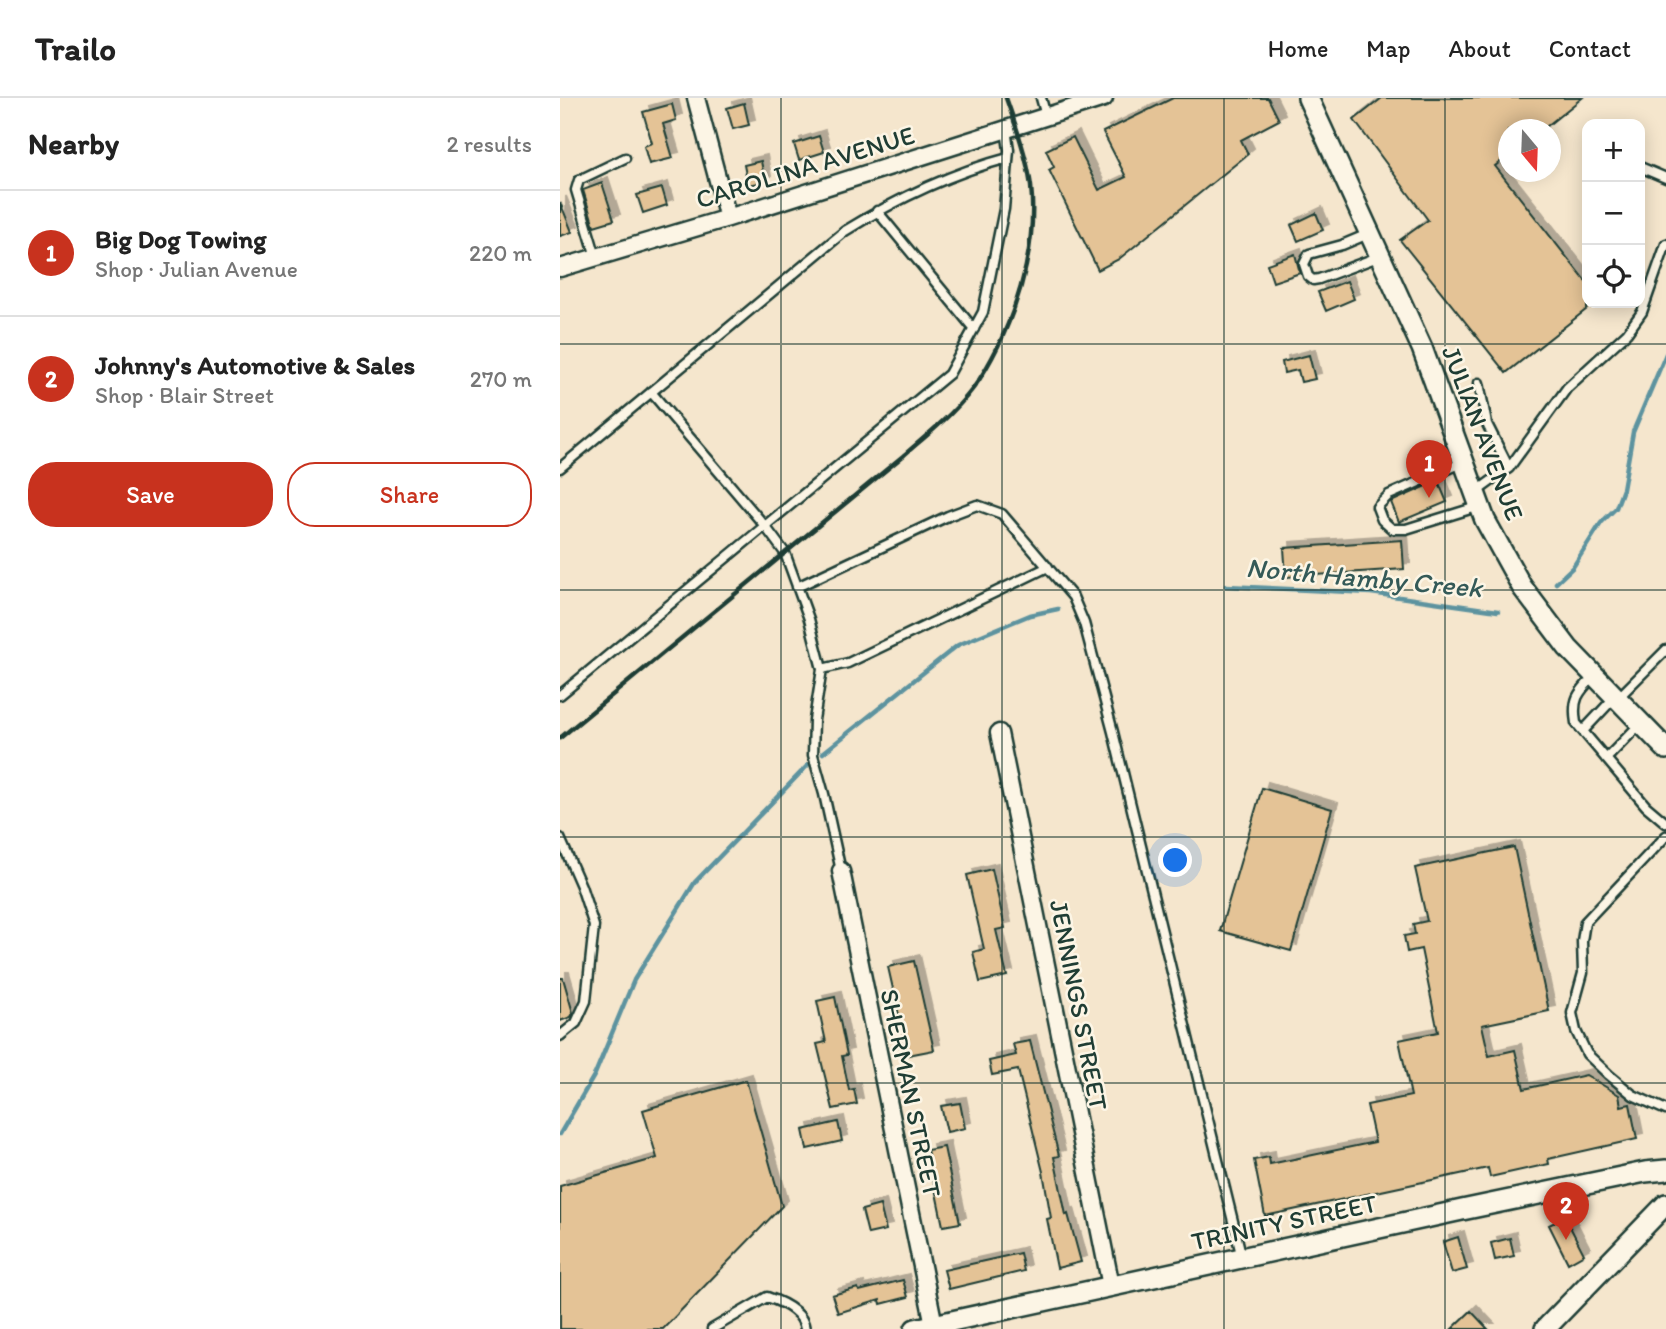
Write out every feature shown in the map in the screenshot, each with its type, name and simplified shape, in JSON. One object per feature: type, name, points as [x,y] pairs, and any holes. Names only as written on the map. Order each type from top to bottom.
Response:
[{"type":"street","points":[[696,98],[728,218]]},
{"type":"street","name":"CAROLINA AVENUE","points":[[560,268],[728,218],[1104,98]]},
{"type":"street","name":"JULIAN AVENUE","points":[[1308,98],[1422,348],[1477,500],[1522,587],[1568,648],[1666,749]]},
{"type":"street","name":"JENNINGS STREET","points":[[999,733],[1111,1286]]},
{"type":"street","name":"SHERMAN STREET","points":[[841,871],[924,1327]]},
{"type":"street","name":"TRINITY STREET","points":[[924,1327],[1462,1210],[1666,1170]]},
{"type":"street","points":[[1545,1329],[1666,1204]]},
{"type":"lane","points":[[1041,98],[1046,116]]},
{"type":"lane","points":[[560,695],[949,374],[983,312],[1004,209],[1008,158],[1006,129]]},
{"type":"lane","points":[[596,257],[576,190],[579,180],[625,158]]},
{"type":"lane","points":[[560,468],[845,231],[877,211],[980,166],[1008,158]]},
{"type":"lane","points":[[1645,169],[1666,178]]},
{"type":"lane","points":[[877,211],[974,329]]},
{"type":"lane","points":[[1371,233],[1310,254],[1304,264],[1308,276],[1313,280],[1319,279],[1381,256]]},
{"type":"lane","points":[[1464,462],[1389,495],[1377,508],[1382,520],[1392,529],[1406,529],[1477,500],[1509,468],[1567,388],[1627,333],[1642,312],[1666,244]]},
{"type":"lane","points":[[1479,383],[1487,424],[1509,468]]},
{"type":"lane","points":[[651,392],[785,553],[809,619],[822,669],[814,720],[813,755],[841,871]]},
{"type":"lane","points":[[797,587],[977,505],[1002,514],[1073,597],[1084,623],[1242,1258]]},
{"type":"lane","points":[[822,669],[848,663],[1048,567]]},
{"type":"lane","points":[[1583,731],[1666,650]]},
{"type":"lane","points":[[1594,676],[1578,693],[1573,706],[1576,723],[1646,806],[1666,823]]},
{"type":"lane","points":[[1606,759],[1640,723]]},
{"type":"lane","points":[[1666,836],[1585,922],[1582,941],[1583,973],[1572,1013],[1576,1031],[1587,1054],[1633,1095],[1666,1110]]},
{"type":"lane","points":[[560,838],[582,886],[594,926],[586,1001],[576,1023],[560,1036]]},
{"type":"lane","points":[[712,1329],[766,1297],[787,1304],[804,1323],[805,1329]]},
{"type":"building","points":[[1173,98],[1268,98],[1279,120],[1241,140],[1248,154],[1119,259],[1098,270],[1049,170],[1054,167],[1046,150],[1073,137],[1099,190],[1126,177],[1103,132]]},
{"type":"building","points":[[1382,98],[1582,98],[1556,119],[1498,119],[1498,164],[1495,166],[1498,170],[1498,182],[1508,182],[1582,277],[1582,308],[1587,309],[1506,373],[1400,240],[1428,220],[1354,120]]},
{"type":"building","points":[[744,103],[749,125],[733,129],[727,108]]},
{"type":"building","points":[[672,104],[676,120],[663,124],[673,158],[649,164],[644,146],[652,143],[643,112]]},
{"type":"building","points":[[819,136],[824,152],[799,160],[794,144]]},
{"type":"building","points":[[761,161],[765,182],[748,185],[744,165]]},
{"type":"building","points":[[602,183],[614,220],[594,226],[583,190]]},
{"type":"building","points":[[662,188],[667,205],[643,213],[637,195]]},
{"type":"building","points":[[560,202],[572,232],[560,236]]},
{"type":"building","points":[[1316,213],[1323,230],[1298,241],[1291,225]]},
{"type":"building","points":[[1295,254],[1300,273],[1273,282],[1267,264]]},
{"type":"building","points":[[1347,281],[1354,299],[1326,311],[1318,292]]},
{"type":"building","points":[[1309,355],[1315,379],[1301,382],[1298,370],[1284,373],[1282,362]]},
{"type":"building","points":[[1438,481],[1447,502],[1399,522],[1391,502]]},
{"type":"building","points":[[1402,540],[1404,569],[1286,577],[1284,548]]},
{"type":"building","points":[[1262,788],[1332,809],[1291,951],[1220,931]]},
{"type":"building","points":[[1514,847],[1549,1011],[1482,1025],[1489,1056],[1515,1050],[1524,1089],[1586,1075],[1619,1095],[1621,1106],[1630,1104],[1637,1139],[1548,1159],[1549,1164],[1490,1177],[1488,1168],[1265,1216],[1254,1160],[1269,1157],[1270,1164],[1375,1142],[1367,1105],[1411,1096],[1399,1040],[1438,1032],[1421,949],[1407,952],[1404,936],[1415,934],[1413,924],[1427,921],[1415,868]]},
{"type":"building","points":[[992,869],[1005,928],[996,930],[1007,976],[980,982],[973,952],[984,949],[967,875]]},
{"type":"building","points":[[914,961],[934,1050],[908,1055],[888,967]]},
{"type":"building","points":[[560,978],[563,978],[573,1013],[571,1017],[560,1021]]},
{"type":"building","points":[[835,997],[847,1055],[842,1056],[849,1090],[854,1089],[857,1104],[833,1109],[817,1044],[826,1042],[817,1001]]},
{"type":"building","points":[[1030,1041],[1059,1156],[1054,1157],[1066,1215],[1068,1214],[1081,1262],[1057,1268],[1047,1219],[1051,1218],[1043,1172],[1018,1070],[992,1075],[989,1061],[1016,1055],[1013,1044]]},
{"type":"building","points":[[746,1080],[782,1206],[663,1329],[560,1329],[560,1186],[657,1158],[643,1110]]},
{"type":"building","points":[[960,1103],[965,1128],[947,1132],[941,1106]]},
{"type":"building","points":[[838,1122],[842,1141],[807,1149],[803,1130]]},
{"type":"building","points":[[944,1147],[960,1223],[943,1226],[927,1150]]},
{"type":"building","points":[[880,1205],[886,1230],[868,1234],[862,1210]]},
{"type":"building","points":[[1565,1217],[1584,1254],[1568,1263],[1549,1225]]},
{"type":"building","points":[[1458,1237],[1467,1269],[1452,1273],[1443,1242]]},
{"type":"building","points":[[1510,1238],[1514,1256],[1495,1260],[1491,1243]]},
{"type":"building","points":[[1020,1253],[1024,1271],[949,1289],[944,1270]]},
{"type":"building","points":[[903,1280],[908,1297],[881,1304],[880,1300],[838,1313],[832,1295]]},
{"type":"building","points":[[1471,1311],[1488,1329],[1452,1329]]},
{"type":"waterway","name":"North Hamby Creek","points":[[1556,583],[1573,567],[1601,523],[1616,508],[1623,489],[1633,432],[1666,354]]},
{"type":"waterway","name":"North Hamby Creek","points":[[1226,586],[1371,593],[1498,611]]},
{"type":"waterway","name":"North Hamby Creek","points":[[823,753],[958,645],[1030,615],[1058,609]]},
{"type":"waterway","name":"North Hamby Creek","points":[[560,1134],[595,1074],[634,980],[695,882],[808,765]]},
{"type":"railway","points":[[560,738],[903,456],[953,411],[979,380],[992,359],[1013,312],[1031,236],[1031,186],[1021,142],[1006,98]]},
{"type":"place","name":"Big Dog Towing","points":[[1429,498]]},
{"type":"place","name":"Johnny's Automotive & Sales","points":[[1566,1240]]}]
